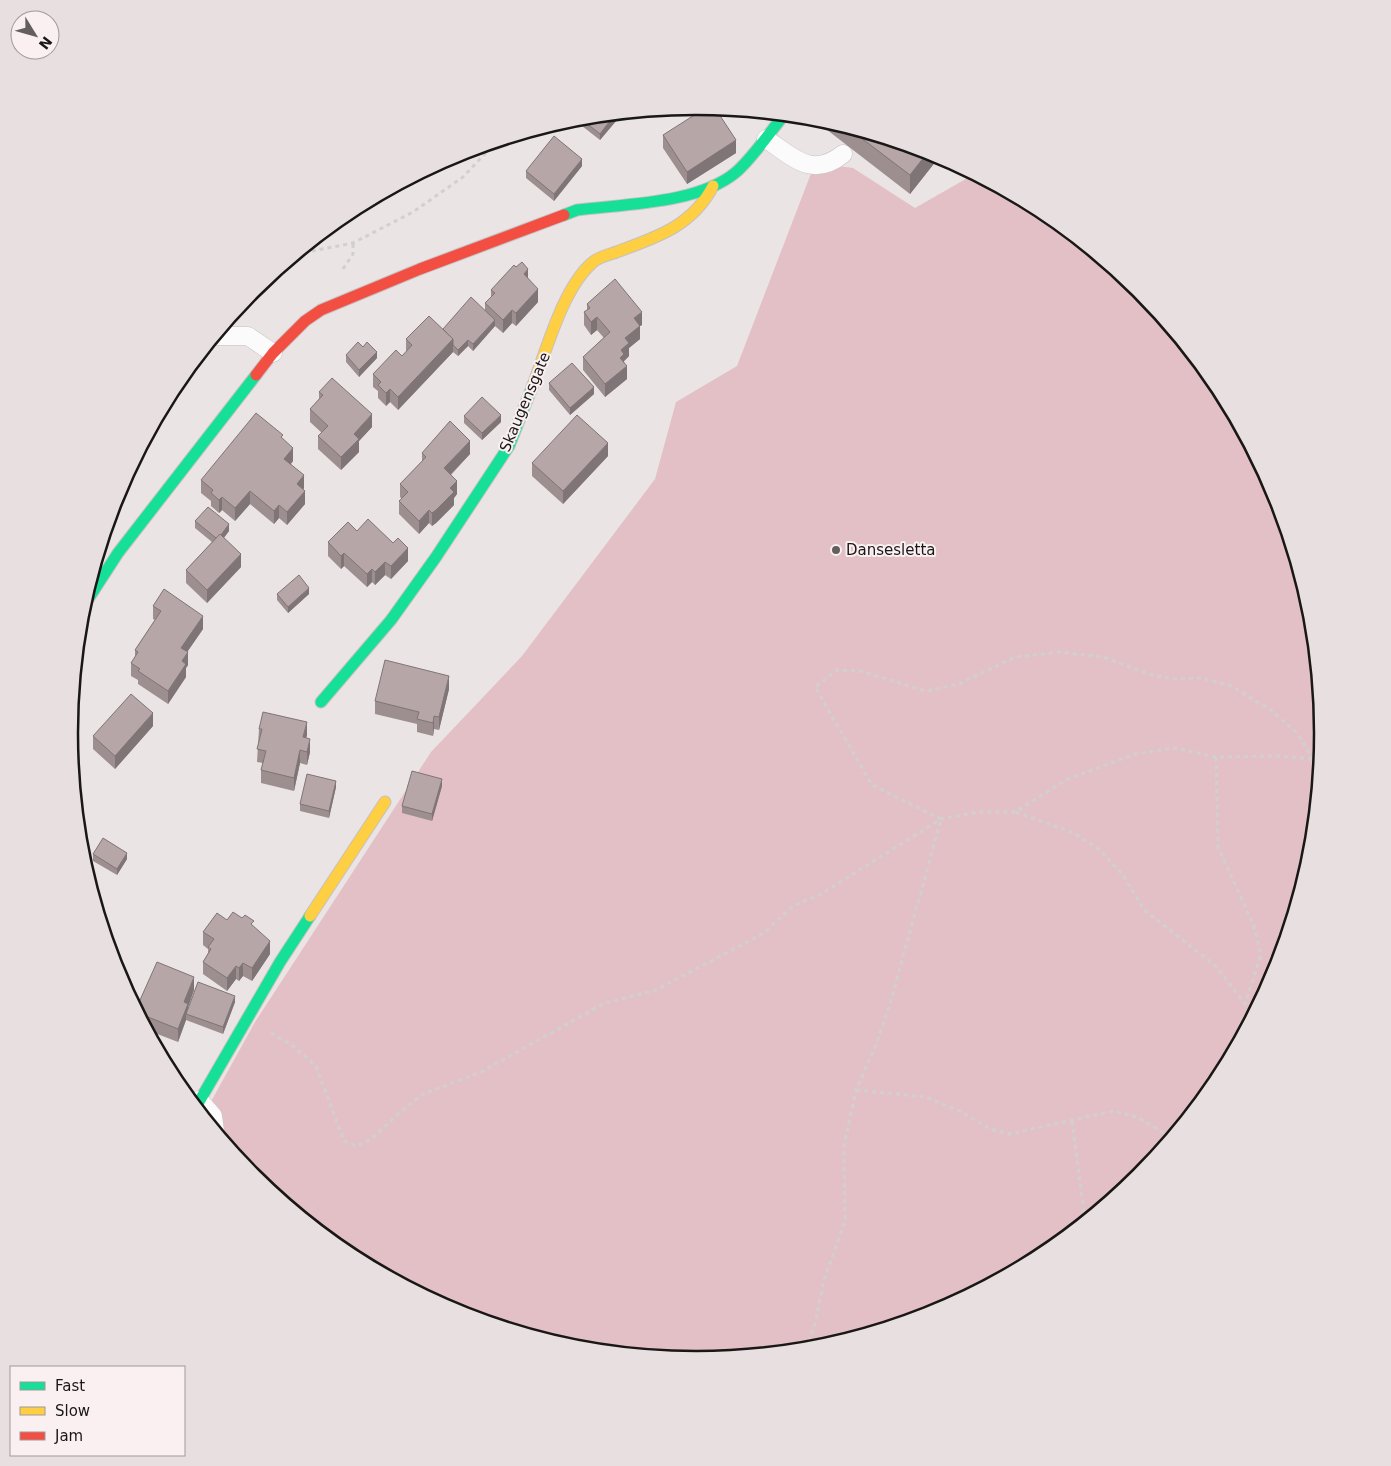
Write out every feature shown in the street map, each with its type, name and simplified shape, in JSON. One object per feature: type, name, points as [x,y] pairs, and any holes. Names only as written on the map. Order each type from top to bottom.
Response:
[{"type":"street","points":[[95,588],[118,553],[273,354],[305,321],[321,310],[533,225],[577,210],[679,197],[713,186],[735,173],[780,121]]},
{"type":"street","name":"Skaugensgate","points":[[321,702],[392,620],[436,558],[509,446],[571,287],[586,268],[596,260],[651,240],[694,216],[707,201],[713,186]]},
{"type":"street","points":[[199,1100],[246,1018],[330,882],[385,802]]},
{"type":"lane","points":[[766,139],[801,162],[814,166],[826,166],[843,154]]},
{"type":"lane","points":[[223,336],[248,336],[273,354]]},
{"type":"path","points":[[308,252],[353,243],[413,212],[463,177],[487,152]]},
{"type":"path","points":[[941,819],[872,785],[815,687],[837,670],[860,672],[926,691],[959,684],[1015,657],[1060,652],[1103,658],[1149,674],[1173,679],[1202,678],[1231,686],[1271,710],[1285,722],[1298,734],[1312,759]]},
{"type":"path","points":[[1015,812],[1068,779],[1135,754],[1174,748],[1216,757],[1280,756],[1312,759]]},
{"type":"path","points":[[1216,757],[1218,848],[1254,926],[1261,955],[1245,1004]]},
{"type":"path","points":[[246,1018],[292,1045],[316,1066],[344,1141],[356,1146],[370,1140],[423,1094],[481,1072],[604,1003],[656,990],[764,933],[793,906],[821,894],[941,819],[978,812],[1015,812],[1074,833],[1100,850],[1123,875],[1144,910],[1216,966],[1248,1010]]},
{"type":"path","points":[[809,1340],[815,1324],[824,1280],[846,1221],[844,1146],[856,1090],[876,1045],[890,1004],[941,819]]},
{"type":"path","points":[[856,1090],[925,1097],[960,1112],[990,1129],[1009,1134],[1113,1111],[1137,1117],[1165,1134]]},
{"type":"path","points":[[1072,1121],[1084,1213]]},
{"type":"shaded area","points":[[815,163],[853,168],[915,208],[967,178],[1039,219],[1072,243],[1103,268],[1132,296],[1186,357],[1231,424],[1250,460],[1266,497],[1281,534],[1292,573],[1302,612],[1308,652],[1314,733],[1308,814],[1302,854],[1281,932],[1250,1006],[1231,1042],[1186,1109],[1160,1140],[1103,1198],[1072,1223],[1039,1247],[969,1287],[932,1304],[855,1330],[776,1346],[736,1350],[655,1350],[615,1346],[536,1330],[497,1318],[459,1304],[386,1268],[352,1247],[288,1198],[259,1170],[206,1110],[255,1022],[431,752],[522,656],[655,479],[676,402],[737,366]]},
{"type":"building","points":[[694,115],[720,116],[736,140],[687,172],[663,135]]},
{"type":"building","points":[[610,121],[600,134],[588,125]]},
{"type":"building","points":[[554,136],[582,159],[554,194],[526,171]]},
{"type":"building","points":[[861,138],[923,159],[910,175]]},
{"type":"building","points":[[522,262],[528,269],[524,274],[538,289],[516,313],[512,310],[503,320],[485,303],[495,293],[491,290],[514,265],[516,267]]},
{"type":"building","points":[[615,279],[642,312],[634,318],[640,326],[625,338],[629,343],[621,350],[624,354],[620,358],[627,366],[605,384],[583,357],[610,332],[597,317],[591,322],[584,312],[590,308],[587,304]]},
{"type":"building","points":[[471,297],[495,320],[473,344],[468,340],[458,350],[453,345],[453,339],[443,329]]},
{"type":"building","points":[[429,316],[453,339],[398,397],[390,389],[386,393],[378,385],[381,382],[373,374],[396,350],[402,356],[412,345],[406,339]]},
{"type":"building","points":[[358,342],[363,347],[367,342],[377,352],[359,370],[346,355]]},
{"type":"building","points":[[572,363],[594,387],[570,408],[549,383]]},
{"type":"building","points":[[332,378],[372,414],[354,434],[359,439],[341,457],[318,436],[328,426],[310,409],[323,395],[319,392]]},
{"type":"building","points":[[482,397],[501,415],[482,433],[464,416]]},
{"type":"building","points":[[256,413],[283,435],[281,437],[293,448],[284,459],[304,475],[297,484],[305,491],[287,512],[279,505],[274,511],[250,491],[235,508],[222,497],[219,500],[211,493],[213,490],[201,480]]},
{"type":"building","points":[[577,415],[608,443],[563,491],[532,463]]},
{"type":"building","points":[[450,421],[470,441],[444,468],[457,481],[450,488],[454,492],[436,510],[432,513],[429,510],[419,521],[399,501],[408,492],[400,484],[426,457],[422,453]]},
{"type":"building","points":[[208,507],[229,524],[221,535],[216,538],[195,521]]},
{"type":"building","points":[[368,519],[393,543],[398,538],[408,548],[391,566],[385,562],[375,572],[372,569],[367,574],[344,553],[341,556],[328,542],[348,522],[357,531]]},
{"type":"building","points":[[220,534],[241,554],[207,590],[186,570]]},
{"type":"building","points":[[299,575],[309,588],[288,607],[277,594]]},
{"type":"building","points":[[164,589],[203,616],[181,648],[188,652],[182,661],[186,664],[168,691],[138,671],[140,669],[131,663],[138,652],[135,650],[161,611],[153,606]]},
{"type":"building","points":[[385,660],[449,676],[439,717],[434,716],[433,723],[417,719],[419,712],[375,701]]},
{"type":"building","points":[[131,694],[153,713],[115,756],[93,736]]},
{"type":"building","points":[[263,712],[307,722],[303,737],[310,739],[307,752],[300,750],[294,778],[261,770],[266,751],[257,749],[262,729],[259,729]]},
{"type":"building","points":[[412,771],[442,779],[432,814],[402,806]]},
{"type":"building","points":[[307,774],[336,781],[329,811],[300,804]]},
{"type":"building","points":[[103,838],[127,853],[117,869],[93,854]]},
{"type":"building","points":[[233,912],[242,918],[245,915],[254,921],[251,924],[270,941],[252,968],[243,963],[239,968],[236,966],[227,978],[203,962],[211,949],[208,947],[214,939],[203,932],[217,913],[227,920]]},
{"type":"building","points":[[157,962],[194,977],[184,1002],[188,1004],[178,1029],[146,1016],[139,1002]]},
{"type":"building","points":[[198,982],[235,996],[223,1027],[186,1014]]},
{"type":"traffic: fast","points":[[564,215],[577,210],[659,201],[701,191],[735,173],[760,146],[780,121]]},
{"type":"traffic: fast","points":[[95,588],[118,553],[256,375]]},
{"type":"traffic: fast","points":[[321,702],[391,620],[436,557],[509,446],[533,385]]},
{"type":"traffic: fast","points":[[199,1101],[280,962],[310,916]]},
{"type":"traffic: slow","points":[[533,385],[564,303],[582,274],[598,259],[661,235],[685,220],[705,199],[713,186]]},
{"type":"traffic: slow","points":[[310,916],[385,802]]},
{"type":"traffic: jam","points":[[256,375],[273,353],[305,321],[321,310],[420,269],[564,215]]},
{"type":"place","name":"Dansesletta","points":[[836,550]]}]
